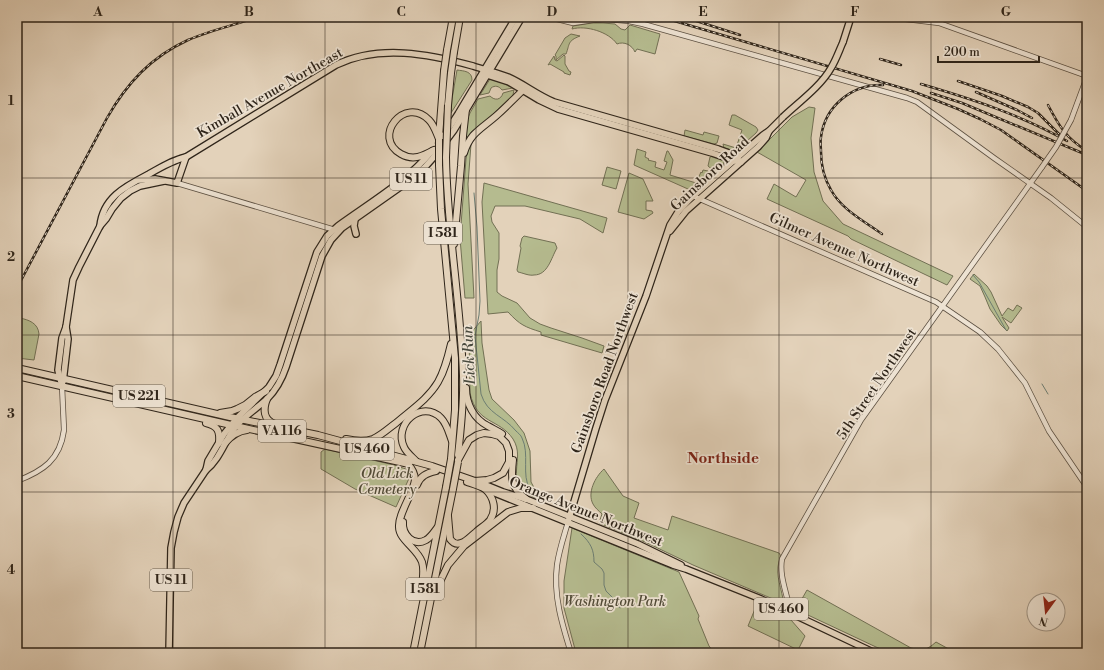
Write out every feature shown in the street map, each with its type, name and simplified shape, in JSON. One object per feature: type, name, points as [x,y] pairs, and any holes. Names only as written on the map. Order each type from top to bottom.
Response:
[{"type":"highway","name":"I 581","points":[[412,653],[439,525],[453,443],[456,392],[452,321],[441,209],[439,139],[444,71],[454,17]]},
{"type":"highway","name":"I 581","points":[[420,653],[458,461],[462,412],[463,377],[448,205],[446,157],[451,73],[460,17]]},
{"type":"highway","points":[[461,166],[465,148],[471,136],[526,89]]},
{"type":"highway","points":[[452,256],[466,109]]},
{"type":"highway","points":[[434,150],[416,158],[407,157],[399,153],[393,147],[390,135],[394,121],[402,115],[410,112],[418,113],[425,116],[430,121],[439,139]]},
{"type":"highway","points":[[369,449],[384,433],[433,389],[444,369],[453,337]]},
{"type":"highway","name":"US 221","points":[[17,368],[214,413],[237,422]]},
{"type":"highway","name":"US 221","points":[[17,376],[182,414],[237,422]]},
{"type":"highway","points":[[463,377],[466,385],[466,394],[469,406],[474,415],[482,422],[504,435],[511,444],[513,453],[512,480],[517,492],[526,499]]},
{"type":"highway","points":[[214,413],[237,409],[245,405],[254,397],[266,391]]},
{"type":"highway","name":"VA 116","points":[[267,399],[265,403],[265,412],[268,420],[272,423],[292,430]]},
{"type":"highway","points":[[417,462],[406,450],[401,440],[403,427],[407,420],[413,415],[425,412],[439,416],[447,427],[453,443]]},
{"type":"highway","points":[[182,414],[193,420],[214,426],[218,430],[222,443],[238,432],[253,430]]},
{"type":"highway","name":"VA 116","points":[[237,422],[317,438],[324,437]]},
{"type":"highway","name":"US 460","points":[[237,422],[253,430],[407,463],[436,471],[484,489]]},
{"type":"highway","name":"US 460","points":[[237,422],[318,435],[446,470],[475,481]]},
{"type":"highway","points":[[318,435],[327,435],[360,441],[372,439],[384,433]]},
{"type":"highway","points":[[458,461],[467,442],[477,435],[484,433],[492,434],[499,436],[506,443],[510,451],[510,458],[503,473],[487,480],[475,481]]},
{"type":"highway","points":[[407,463],[413,471],[415,480],[400,520],[399,527],[401,535],[418,554],[423,567],[419,616]]},
{"type":"highway","points":[[436,471],[425,475],[418,481],[404,518],[403,527],[407,536],[412,540],[419,542],[426,540],[439,525]]},
{"type":"highway","points":[[448,516],[450,539],[457,544],[464,542],[486,524],[492,516],[494,509],[493,500],[484,489]]},
{"type":"highway","points":[[431,601],[448,565],[464,546],[508,512],[522,508],[533,508]]},
{"type":"main road","name":"US 11","points":[[237,422],[267,399],[277,385],[284,371],[322,256],[336,231],[406,183],[425,167],[441,148],[466,109],[516,17]]},
{"type":"main road","name":"US 11","points":[[169,653],[172,548],[178,516],[184,503],[206,470],[208,461],[237,422],[266,391],[278,371],[317,252],[324,240],[402,181],[434,150],[522,17]]},
{"type":"main road","name":"Gainsboro Road","points":[[668,233],[670,225],[675,217],[693,196],[737,160],[762,142],[766,138],[769,131],[827,75],[835,62],[852,17]]},
{"type":"main road","name":"Kimball Avenue Northeast","points":[[100,226],[101,217],[106,207],[122,188],[170,162],[186,156],[344,61],[359,57],[384,54],[420,54],[485,72],[526,89],[538,100],[558,109],[718,149],[728,153],[737,160]]},
{"type":"main road","points":[[137,180],[156,179],[177,184],[186,156]]},
{"type":"main road","name":"Gainsboro Road","points":[[668,233],[681,216],[737,160]]},
{"type":"main road","name":"Kimball Avenue Northeast","points":[[62,386],[62,378],[58,370],[62,338],[66,327],[73,280],[79,267],[100,226],[116,203],[126,194],[140,186],[164,181]]},
{"type":"main road","points":[[355,219],[354,226],[356,234]]},
{"type":"main road","name":"Gainsboro Road Northwest","points":[[569,519],[605,400],[646,296],[668,233]]},
{"type":"main road","name":"Orange Avenue Northwest","points":[[475,481],[526,499],[569,519]]},
{"type":"main road","name":"Orange Avenue Northwest","points":[[484,489],[649,549],[686,568],[761,599],[875,653]]},
{"type":"street","points":[[549,17],[573,23],[599,20],[628,21],[643,24],[912,100],[917,102],[1051,198],[1087,227]]},
{"type":"street","points":[[889,17],[912,18],[939,23],[1087,77]]},
{"type":"street","name":"5th Street Northwest","points":[[787,612],[788,606],[781,566],[782,559],[862,420],[1056,147],[1071,120],[1087,77]]},
{"type":"street","points":[[177,184],[336,231]]},
{"type":"street","name":"Gilmer Avenue Northwest","points":[[693,196],[942,306],[980,332],[998,349],[1025,383],[1049,431],[1087,487]]},
{"type":"street","points":[[17,481],[42,470],[59,449],[64,430],[62,386]]},
{"type":"street","points":[[569,519],[558,564],[556,585],[560,613],[571,653]]},
{"type":"green space","points":[[592,23],[615,24],[621,29],[625,30],[630,25],[660,34],[655,54],[637,49],[635,52],[628,44],[617,44],[609,36],[597,30],[584,28],[572,29],[573,26]]},
{"type":"green space","points":[[571,34],[580,36],[571,41],[566,54],[563,54],[556,60],[555,55],[565,38]]},
{"type":"green space","points":[[564,55],[565,64],[571,72],[570,75],[550,64],[548,65],[554,56],[555,60],[557,61]]},
{"type":"green space","points":[[457,70],[469,73],[472,80],[451,113],[452,99]]},
{"type":"green space","points":[[490,79],[501,82],[513,88],[502,90],[494,86],[491,88],[489,93],[480,95]]},
{"type":"green space","points":[[514,90],[513,95],[486,121],[471,132],[466,139],[465,125],[478,99],[490,96],[494,99],[498,99],[503,93]]},
{"type":"green space","points":[[809,107],[815,108],[811,138],[814,172],[823,201],[843,224],[953,276],[947,285],[851,239],[848,236],[767,199],[774,184],[796,197],[806,180],[757,152],[792,117]]},
{"type":"green space","points":[[732,115],[735,115],[756,127],[758,130],[735,151],[724,148],[723,144],[736,148],[742,130],[729,125]]},
{"type":"green space","points":[[685,130],[703,135],[704,132],[719,136],[717,143],[714,144],[684,136]]},
{"type":"green space","points":[[471,144],[468,184],[474,298],[465,298],[460,238],[466,159],[468,149]]},
{"type":"green space","points":[[637,149],[646,152],[645,157],[649,159],[648,160],[656,162],[655,167],[664,170],[667,162],[664,161],[668,151],[673,160],[670,175],[696,183],[703,170],[708,171],[711,175],[691,191],[634,165]]},
{"type":"green space","points":[[713,156],[722,159],[724,162],[723,165],[715,172],[708,166],[710,157]]},
{"type":"green space","points":[[607,167],[621,171],[616,189],[602,185]]},
{"type":"green space","points":[[629,173],[643,179],[653,201],[646,201],[646,210],[652,211],[653,213],[644,219],[618,212]]},
{"type":"green space","points":[[484,183],[607,218],[603,233],[580,219],[525,206],[495,206],[491,216],[492,222],[499,233],[497,292],[517,303],[530,318],[540,324],[604,346],[602,353],[541,335],[541,332],[523,325],[508,312],[488,314],[482,202]]},
{"type":"green space","points":[[524,236],[555,243],[557,248],[546,269],[539,274],[528,275],[518,272],[517,270],[521,248],[520,246]]},
{"type":"green space","points":[[974,274],[987,286],[991,292],[1002,316],[1008,308],[1013,311],[1017,305],[1022,308],[1011,323],[1002,317],[1009,328],[1007,331],[990,309],[980,286],[970,279]]},
{"type":"green space","points":[[20,318],[35,325],[38,330],[39,334],[34,360],[17,358],[17,319]]},
{"type":"green space","points":[[481,321],[482,343],[489,390],[492,399],[514,420],[524,433],[530,451],[531,482],[537,493],[535,498],[525,491],[519,484],[516,470],[518,455],[517,447],[513,439],[501,427],[483,416],[473,403],[470,393],[469,335]]},
{"type":"green space","name":"Old Lick Cemetery","points":[[325,449],[406,469],[411,474],[396,507],[355,489],[321,469],[321,452]]},
{"type":"green space","points":[[604,469],[623,496],[639,503],[634,518],[668,530],[672,516],[779,553],[781,556],[778,572],[783,599],[782,601],[780,602],[693,565],[645,542],[599,523],[602,514],[591,500],[591,490],[598,476]]},
{"type":"green space","name":"Washington Park","points":[[572,528],[679,572],[699,616],[698,619],[709,646],[715,653],[576,653],[564,608],[564,581]]},
{"type":"green space","points":[[807,590],[911,648],[925,649],[936,642],[956,653],[891,653],[876,647],[793,608],[799,604]]},
{"type":"green space","points":[[757,604],[791,620],[805,636],[798,650],[748,626]]},
{"type":"waterway","name":"Lick Run","points":[[474,193],[480,301],[475,336],[481,394],[487,406],[522,437],[525,451],[527,483],[530,490],[536,496]]},
{"type":"waterway","points":[[973,275],[979,282],[1006,330]]},
{"type":"waterway","points":[[1042,384],[1048,394]]},
{"type":"waterway","name":"Lick Run","points":[[581,534],[591,547],[594,562],[602,569],[604,573],[604,585],[606,591],[616,601],[620,608]]},
{"type":"railway","points":[[17,25],[27,17]]},
{"type":"railway","points":[[17,288],[107,118],[132,82],[151,63],[163,54],[188,40],[205,33],[258,17]]},
{"type":"railway","points":[[661,17],[912,91],[958,109],[1001,130],[1087,191]]},
{"type":"railway","points":[[684,17],[740,35]]},
{"type":"railway","points":[[880,59],[901,65]]},
{"type":"railway","points":[[958,81],[1002,96],[1028,107],[1038,113],[1059,134]]},
{"type":"railway","points":[[921,84],[1014,115],[1067,141]]},
{"type":"railway","points":[[882,234],[854,215],[836,197],[826,181],[823,172],[821,137],[828,116],[842,99],[861,88],[883,85]]},
{"type":"railway","points":[[976,92],[1032,118]]},
{"type":"railway","points":[[931,93],[962,103],[1087,155]]},
{"type":"railway","points":[[1048,105],[1068,136],[1087,151]]},
{"type":"district","name":"Northside","points":[[723,458]]}]
